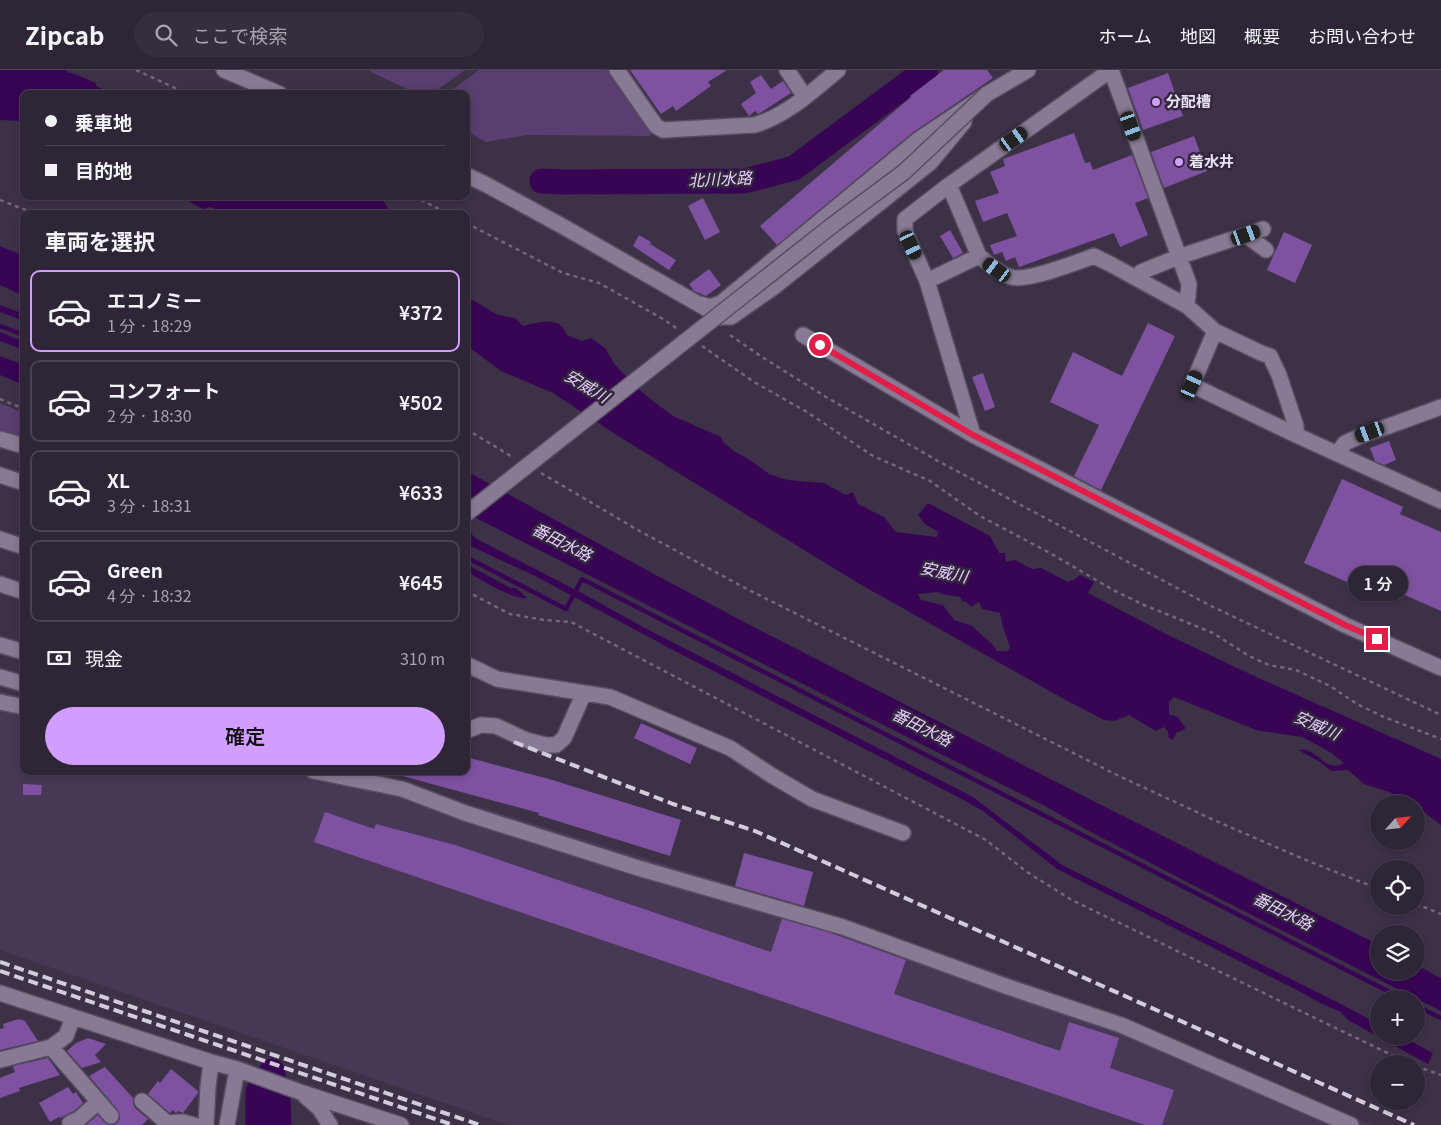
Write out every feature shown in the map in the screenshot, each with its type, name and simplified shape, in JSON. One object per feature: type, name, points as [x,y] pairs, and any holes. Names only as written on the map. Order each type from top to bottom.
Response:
[{"type":"street","points":[[227,70],[271,90]]},
{"type":"street","points":[[617,70],[656,126],[663,130],[754,125],[769,121],[805,97],[838,70]]},
{"type":"street","points":[[787,70],[805,97]]},
{"type":"street","points":[[699,304],[710,307],[721,303],[918,140],[987,94],[1028,70]]},
{"type":"street","points":[[973,435],[927,281],[905,231],[905,219],[949,185],[1111,70],[1189,284],[1188,306]]},
{"type":"street","points":[[470,177],[555,222],[720,317],[731,317],[747,308],[782,281],[930,163],[987,94]]},
{"type":"street","points":[[470,511],[826,230],[904,172],[987,94]]},
{"type":"street","points":[[949,185],[979,256],[997,270],[1013,278],[1040,274],[1094,256],[1188,306],[1216,330],[1270,356],[1279,375],[1296,426],[1296,435]]},
{"type":"street","points":[[1138,278],[1141,272],[1178,257],[1263,229]]},
{"type":"street","points":[[1246,235],[1266,250]]},
{"type":"street","points":[[927,281],[979,256]]},
{"type":"street","points":[[1216,330],[1192,385],[1336,454],[1441,501]]},
{"type":"street","points":[[803,335],[973,435],[1345,625],[1441,668]]},
{"type":"street","points":[[1336,454],[1345,443],[1356,438],[1441,407]]},
{"type":"street","points":[[0,438],[20,445]]},
{"type":"street","points":[[0,476],[20,482]]},
{"type":"street","points":[[0,539],[20,546]]},
{"type":"street","points":[[0,584],[20,591]]},
{"type":"street","points":[[0,645],[20,651]]},
{"type":"street","points":[[470,666],[497,679],[610,697],[730,748],[812,799],[902,833]]},
{"type":"street","points":[[0,676],[20,683]]},
{"type":"street","points":[[470,729],[481,725],[496,726],[526,740],[546,745],[556,745],[564,738],[584,693]]},
{"type":"street","points":[[0,702],[20,706]]},
{"type":"street","points":[[333,775],[402,789],[465,813],[638,868],[843,927],[1008,987],[1121,1025],[1351,1125]]},
{"type":"street","points":[[0,993],[210,1062],[237,1069],[299,1092],[401,1125]]},
{"type":"street","points":[[0,1060],[51,1047],[66,1036],[73,1017]]},
{"type":"street","points":[[51,1047],[111,1116]]},
{"type":"street","points":[[206,1125],[210,1062]]},
{"type":"street","points":[[227,1125],[237,1069]]},
{"type":"street","points":[[299,1092],[319,1108],[330,1125]]},
{"type":"street","points":[[142,1101],[157,1122],[167,1124],[183,1122],[194,1125]]},
{"type":"street","points":[[70,1123],[79,1119],[98,1102]]},
{"type":"street","points":[[358,1125],[372,1115]]},
{"type":"path","points":[[136,70],[179,90]]},
{"type":"path","points":[[0,200],[26,210]]},
{"type":"path","points":[[422,200],[440,210]]},
{"type":"path","points":[[470,225],[563,272],[599,283],[663,319],[686,335]]},
{"type":"path","points":[[730,335],[826,397],[938,460],[1211,606],[1441,716]]},
{"type":"path","points":[[701,345],[754,382],[807,412],[873,456],[930,482],[980,516],[1050,553],[1115,591],[1213,633],[1249,656],[1269,665],[1296,670],[1330,686],[1384,717],[1441,738]]},
{"type":"path","points":[[0,399],[20,407]]},
{"type":"path","points":[[470,431],[520,462]]},
{"type":"path","points":[[536,471],[745,588],[1110,771],[1232,828],[1370,885]]},
{"type":"path","points":[[470,593],[510,614],[544,620],[572,622],[986,840],[1027,872],[1072,900],[1391,1055]]},
{"type":"path","points":[[1425,908],[1441,914]]},
{"type":"path","points":[[1425,1069],[1441,1075]]},
{"type":"shaded area","points":[[370,70],[465,70],[437,90],[409,90]]},
{"type":"shaded area","points":[[479,70],[607,70],[651,136],[528,135],[486,142],[470,133],[470,90],[452,90]]},
{"type":"shaded area","points":[[0,403],[20,411],[20,437],[0,430]]},
{"type":"shaded area","points":[[0,691],[20,696],[20,775],[376,775],[803,907],[981,967],[1080,1002],[1178,1040],[1373,1125],[508,1125],[0,950]]},
{"type":"water","points":[[0,70],[66,70],[69,73],[79,75],[96,83],[96,86],[105,90],[20,90],[20,121],[0,120]]},
{"type":"water","points":[[186,200],[383,200],[389,210],[217,210],[211,207],[203,209]]},
{"type":"water","points":[[0,246],[20,254],[20,294],[0,285]]},
{"type":"water","name":"安威川","points":[[470,298],[498,315],[515,318],[523,326],[542,322],[554,322],[564,329],[567,335],[582,341],[591,338],[605,348],[615,365],[658,405],[675,417],[721,437],[723,442],[734,451],[769,474],[787,480],[824,483],[846,495],[853,492],[858,504],[884,517],[896,532],[937,537],[938,532],[925,524],[918,515],[928,503],[990,536],[999,553],[1005,553],[1006,562],[1015,560],[1032,569],[1041,568],[1068,582],[1080,575],[1094,582],[1088,593],[1168,635],[1252,675],[1441,759],[1441,825],[1425,813],[1425,795],[1395,795],[1364,784],[1348,770],[1331,771],[1320,762],[1298,750],[1311,752],[1333,766],[1344,763],[1330,752],[1302,737],[1256,730],[1174,697],[1169,702],[1169,714],[1178,717],[1185,729],[1176,733],[1173,740],[1169,738],[1168,732],[1164,727],[1156,731],[1129,715],[1115,721],[1104,720],[858,583],[618,436],[553,393],[501,371],[470,348]],"holes":[[[938,592],[960,597],[962,601],[970,606],[978,602],[982,609],[1000,613],[1010,647],[1008,651],[997,651],[972,626],[954,620],[943,605],[921,600],[918,594]]]},
{"type":"water","points":[[0,305],[20,312],[20,320],[0,312]]},
{"type":"water","points":[[0,332],[20,340],[20,348],[0,341]]},
{"type":"water","points":[[0,356],[20,364],[20,383],[0,375]]},
{"type":"water","name":"番田水路","points":[[470,473],[748,624],[1370,940],[1370,975],[1085,829],[1045,806],[470,515]]},
{"type":"water","points":[[470,532],[475,538],[643,627],[973,797],[1062,865],[1370,1019],[1370,1032],[1348,1020],[1341,1012],[1057,869],[983,811],[958,797],[671,649],[537,577],[470,546]]},
{"type":"water","points":[[470,566],[511,588],[516,588],[527,598],[513,596],[470,573]]},
{"type":"water","points":[[1425,970],[1441,978],[1441,1011],[1425,1003],[1425,990],[1400,990],[1380,980],[1425,980]]},
{"type":"water","points":[[1393,1045],[1418,1045],[1433,1053],[1428,1064],[1425,1062],[1425,1055],[1412,1055]]},
{"type":"building","points":[[630,70],[727,70],[708,82],[711,86],[676,111],[673,106],[661,114]]},
{"type":"building","points":[[944,70],[987,70],[993,78],[912,133],[777,245],[760,226],[910,96]]},
{"type":"building","name":"分配槽","points":[[1168,73],[1183,116],[1143,130],[1128,88]]},
{"type":"building","points":[[761,75],[771,89],[783,81],[791,93],[760,113],[758,114],[755,111],[749,116],[741,104],[756,93],[750,82]]},
{"type":"building","points":[[1074,133],[1085,163],[1090,162],[1093,170],[1132,155],[1148,198],[1135,203],[1148,235],[1120,247],[1114,233],[1019,267],[1015,257],[1006,261],[1002,252],[994,255],[990,245],[1017,236],[1007,213],[983,222],[975,201],[999,193],[990,172],[1005,166],[1003,159]]},
{"type":"building","name":"着水井","points":[[1194,136],[1207,171],[1164,188],[1151,152]]},
{"type":"building","points":[[703,198],[720,232],[705,240],[688,206]]},
{"type":"building","points":[[950,230],[963,253],[953,258],[940,236]]},
{"type":"building","points":[[1284,232],[1312,245],[1295,283],[1267,270]]},
{"type":"building","points":[[639,235],[676,260],[669,270],[633,246]]},
{"type":"building","points":[[709,269],[721,285],[706,296],[694,291],[689,284]]},
{"type":"building","points":[[1148,323],[1175,336],[1101,490],[1074,476],[1099,425],[1050,402],[1073,352],[1122,376]]},
{"type":"building","points":[[983,373],[995,407],[985,411],[972,377]]},
{"type":"building","points":[[1389,441],[1396,460],[1384,465],[1375,461],[1370,448]]},
{"type":"building","points":[[1342,479],[1403,507],[1400,514],[1441,532],[1441,611],[1371,580],[1367,591],[1304,563]]},
{"type":"building","points":[[641,723],[697,748],[690,764],[634,738]]},
{"type":"building","points":[[470,758],[549,779],[681,820],[670,856],[538,815],[539,813],[399,775],[470,775]]},
{"type":"building","points":[[23,784],[42,785],[41,795],[23,795]]},
{"type":"building","points":[[325,812],[374,829],[376,824],[455,845],[771,952],[782,919],[825,931],[906,960],[894,994],[1060,1051],[1069,1022],[1119,1038],[1110,1068],[1174,1090],[1162,1125],[1145,1125],[314,842]]},
{"type":"building","points":[[744,853],[813,872],[804,906],[735,886]]},
{"type":"building","points":[[19,1019],[25,1021],[38,1041],[0,1050],[0,1029],[4,1028],[3,1024]]},
{"type":"building","points":[[88,1038],[106,1044],[95,1055],[101,1062],[82,1068],[67,1051],[76,1043]]},
{"type":"building","points":[[48,1058],[60,1075],[19,1088],[20,1091],[0,1098],[0,1078],[15,1072],[13,1066]]},
{"type":"building","points":[[105,1067],[133,1098],[135,1108],[148,1119],[142,1125],[113,1125],[120,1119],[118,1110],[89,1076]]},
{"type":"building","points":[[171,1069],[198,1091],[183,1113],[178,1111],[176,1113],[173,1110],[170,1113],[148,1094]]},
{"type":"building","points":[[68,1087],[73,1094],[76,1092],[83,1103],[74,1111],[50,1122],[39,1103]]},
{"type":"building","points":[[98,1115],[109,1125],[86,1125]]},
{"type":"waterway","name":"北川水路","points":[[542,181],[744,181],[794,168],[926,70]]},
{"type":"waterway","points":[[0,326],[20,334]]},
{"type":"waterway","points":[[470,559],[566,609],[582,579],[1385,990]]},
{"type":"waterway","points":[[1425,1010],[1441,1018]]},
{"type":"waterway","points":[[272,1071],[278,1100],[279,1125]]},
{"type":"waterway","points":[[258,1125],[258,1092],[272,1071]]},
{"type":"railway","points":[[514,742],[673,804],[755,831],[1414,1125]]},
{"type":"railway","points":[[0,962],[480,1125]]},
{"type":"railway","points":[[0,971],[453,1125]]},
{"type":"place","name":"分配槽","points":[[1156,102]]},
{"type":"place","name":"着水井","points":[[1179,162]]},
{"type":"route","points":[[820,345],[973,435],[1345,625],[1377,639]]}]
